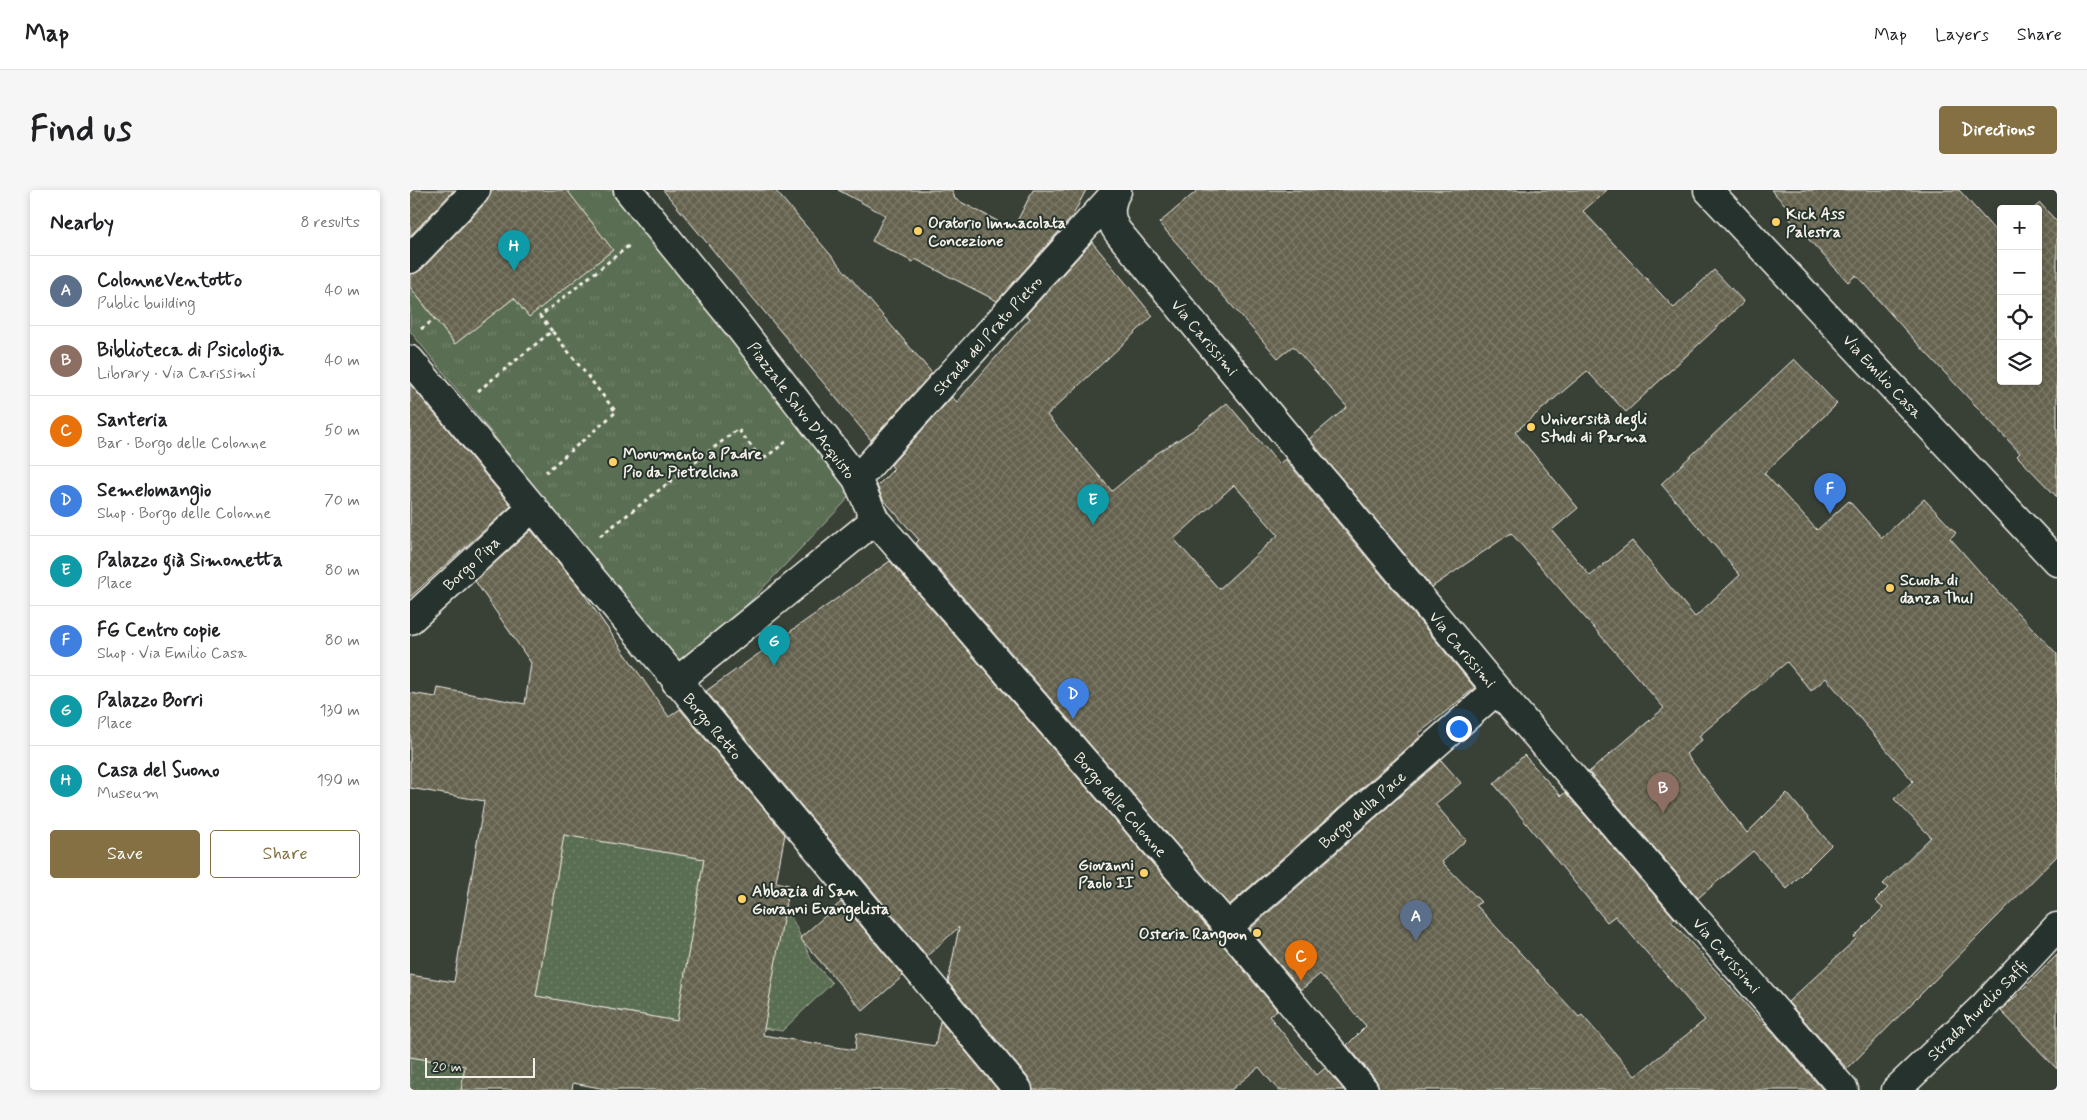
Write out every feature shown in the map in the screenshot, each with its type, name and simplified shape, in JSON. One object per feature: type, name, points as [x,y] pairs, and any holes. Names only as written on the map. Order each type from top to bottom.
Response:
[{"type":"street","points":[[410,259],[476,190]]},
{"type":"street","name":"Via Emilio Casa","points":[[1708,190],[2057,562]]},
{"type":"street","name":"Strada del Prato Pietro","points":[[857,479],[1117,191]]},
{"type":"street","name":"Via Carissimi","points":[[1117,191],[1111,203],[1111,213],[1113,223],[1118,232],[1497,690],[1844,1090]]},
{"type":"street","name":"Piazzale Salvo D'Acquisto","points":[[632,194],[736,323],[857,479],[875,520]]},
{"type":"street","name":"Borgo Retto","points":[[410,360],[676,682],[1018,1090]]},
{"type":"street","name":"Borgo Pipa","points":[[410,620],[533,507]]},
{"type":"street","points":[[676,682],[875,520]]},
{"type":"street","name":"Borgo delle Colonne","points":[[875,520],[1228,927],[1364,1090]]},
{"type":"street","name":"Borgo della Pace","points":[[1228,927],[1497,690]]},
{"type":"street","name":"Strada Aurelio Saffi","points":[[1896,1090],[1983,1007],[2057,928]]},
{"type":"path","points":[[543,474],[616,412],[540,316],[635,241]]},
{"type":"path","points":[[417,332],[435,319]]},
{"type":"path","points":[[477,391],[552,331]]},
{"type":"path","points":[[595,540],[738,429],[762,460],[792,437]]},
{"type":"green space","points":[[567,190],[612,190],[847,483],[850,492],[845,502],[697,657],[680,662],[670,655],[410,331],[410,284],[474,247],[415,293],[454,344],[514,298],[529,317]]},
{"type":"green space","points":[[564,835],[704,859],[677,1021],[536,996]]},
{"type":"green space","points":[[784,913],[790,914],[811,959],[832,983],[782,1031],[764,1028]]},
{"type":"green space","points":[[410,1057],[465,1066],[461,1090],[410,1090]]},
{"type":"building","points":[[410,190],[454,190],[410,236]]},
{"type":"building","points":[[491,190],[567,190],[613,250],[529,317],[514,298],[455,344],[410,287],[410,274],[421,270],[487,201]]},
{"type":"building","points":[[663,190],[775,190],[932,373],[871,440]]},
{"type":"building","points":[[838,190],[952,190],[955,199],[1013,229],[1033,190],[1086,190],[1072,217],[997,301],[915,259],[913,262],[872,241],[885,215]]},
{"type":"building","name":"Università degli Studi di Parma","points":[[1198,190],[1607,190],[1583,211],[1674,308],[1714,270],[1744,302],[1626,412],[1587,371],[1515,432],[1578,508],[1552,530],[1590,576],[1632,541],[1695,617],[1740,575],[1661,484],[1794,359],[1837,404],[1764,473],[1817,530],[1849,501],[1882,538],[1924,499],[1956,533],[1950,538],[1994,588],[2057,654],[2057,856],[1847,1069],[1788,1002],[1856,939],[1854,937],[1883,908],[1875,901],[1888,888],[1883,884],[1931,837],[1894,799],[1913,781],[1826,678],[1811,691],[1787,662],[1699,736],[1702,740],[1686,754],[1747,833],[1787,793],[1831,845],[1787,889],[1753,851],[1698,898],[1589,772],[1664,708],[1511,533],[1432,587],[1309,439],[1347,407],[1293,346],[1278,358],[1159,223]]},
{"type":"building","points":[[1771,190],[1959,190],[1997,233],[1997,385],[2042,385],[2042,205],[2057,222],[2057,497],[2017,456],[2020,453],[1856,275],[1848,282],[1787,216],[1792,212]]},
{"type":"building","points":[[1092,242],[1153,316],[1047,415],[1112,491],[1156,454],[1195,429],[1227,403],[1279,464],[1285,459],[1475,688],[1418,734],[1421,736],[1229,905],[916,543],[919,540],[883,499],[877,486],[894,469],[891,465],[952,397],[957,402],[1030,318],[1026,315]],"holes":[[[1234,485],[1278,535],[1219,589],[1174,539]]]},
{"type":"building","points":[[410,384],[511,506],[410,597]]},
{"type":"building","name":"Abbazia di San Giovanni Evangelista","points":[[531,530],[579,587],[669,717],[680,709],[785,834],[776,882],[789,885],[763,1035],[855,1050],[857,1033],[935,1046],[940,1021],[998,1090],[611,1090],[573,1083],[572,1090],[461,1090],[465,1066],[410,1057],[410,975],[454,982],[484,801],[410,788],[410,693],[436,697],[438,688],[525,704],[531,663],[475,581]],"holes":[[[564,835],[704,859],[677,1021],[536,996]]]},
{"type":"building","points":[[890,561],[1277,1010],[1269,1016],[1317,1075],[1325,1068],[1344,1090],[1278,1090],[1259,1067],[1231,1090],[1033,1090],[1030,1080],[948,982],[959,927],[927,956],[706,691]]},
{"type":"building","points":[[1524,755],[1561,796],[1565,792],[1675,919],[1671,921],[1765,1023],[1823,1090],[1379,1090],[1376,1080],[1347,1045],[1366,1026],[1320,974],[1301,990],[1250,929],[1441,760],[1461,783],[1435,804],[1466,840],[1442,862],[1481,902],[1476,905],[1579,1017],[1582,1015],[1635,1076],[1705,1020],[1615,916],[1607,922],[1494,784]]},
{"type":"building","points":[[841,902],[903,976],[863,1011],[800,938]]},
{"type":"building","points":[[2057,955],[2057,1069],[2001,1011]]},
{"type":"place","name":"Kick Ass Palestra","points":[[1776,222]]},
{"type":"place","name":"Oratorio Immacolata Concezione","points":[[918,231]]},
{"type":"place","name":"Casa del Suono","points":[[514,271]]},
{"type":"place","name":"Università degli Studi di Parma","points":[[1531,427]]},
{"type":"place","name":"Monumento a Padre Pio da Pietrelcina","points":[[613,462]]},
{"type":"place","name":"FG Centro copie","points":[[1830,514]]},
{"type":"place","name":"Palazzo già Simonetta","points":[[1093,525]]},
{"type":"place","name":"Scuola di danza Thul","points":[[1890,588]]},
{"type":"place","name":"Palazzo Borri","points":[[774,666]]},
{"type":"place","name":"Semelomangio","points":[[1073,719]]},
{"type":"place","name":"Biblioteca di Psicologia","points":[[1663,813]]},
{"type":"place","name":"Giovanni Paolo II","points":[[1144,873]]},
{"type":"place","name":"Abbazia di San Giovanni Evangelista","points":[[742,899]]},
{"type":"place","name":"Osteria Rangoon","points":[[1257,933]]},
{"type":"place","name":"ColonneVentotto","points":[[1416,941]]},
{"type":"place","name":"Santeria","points":[[1301,981]]}]
